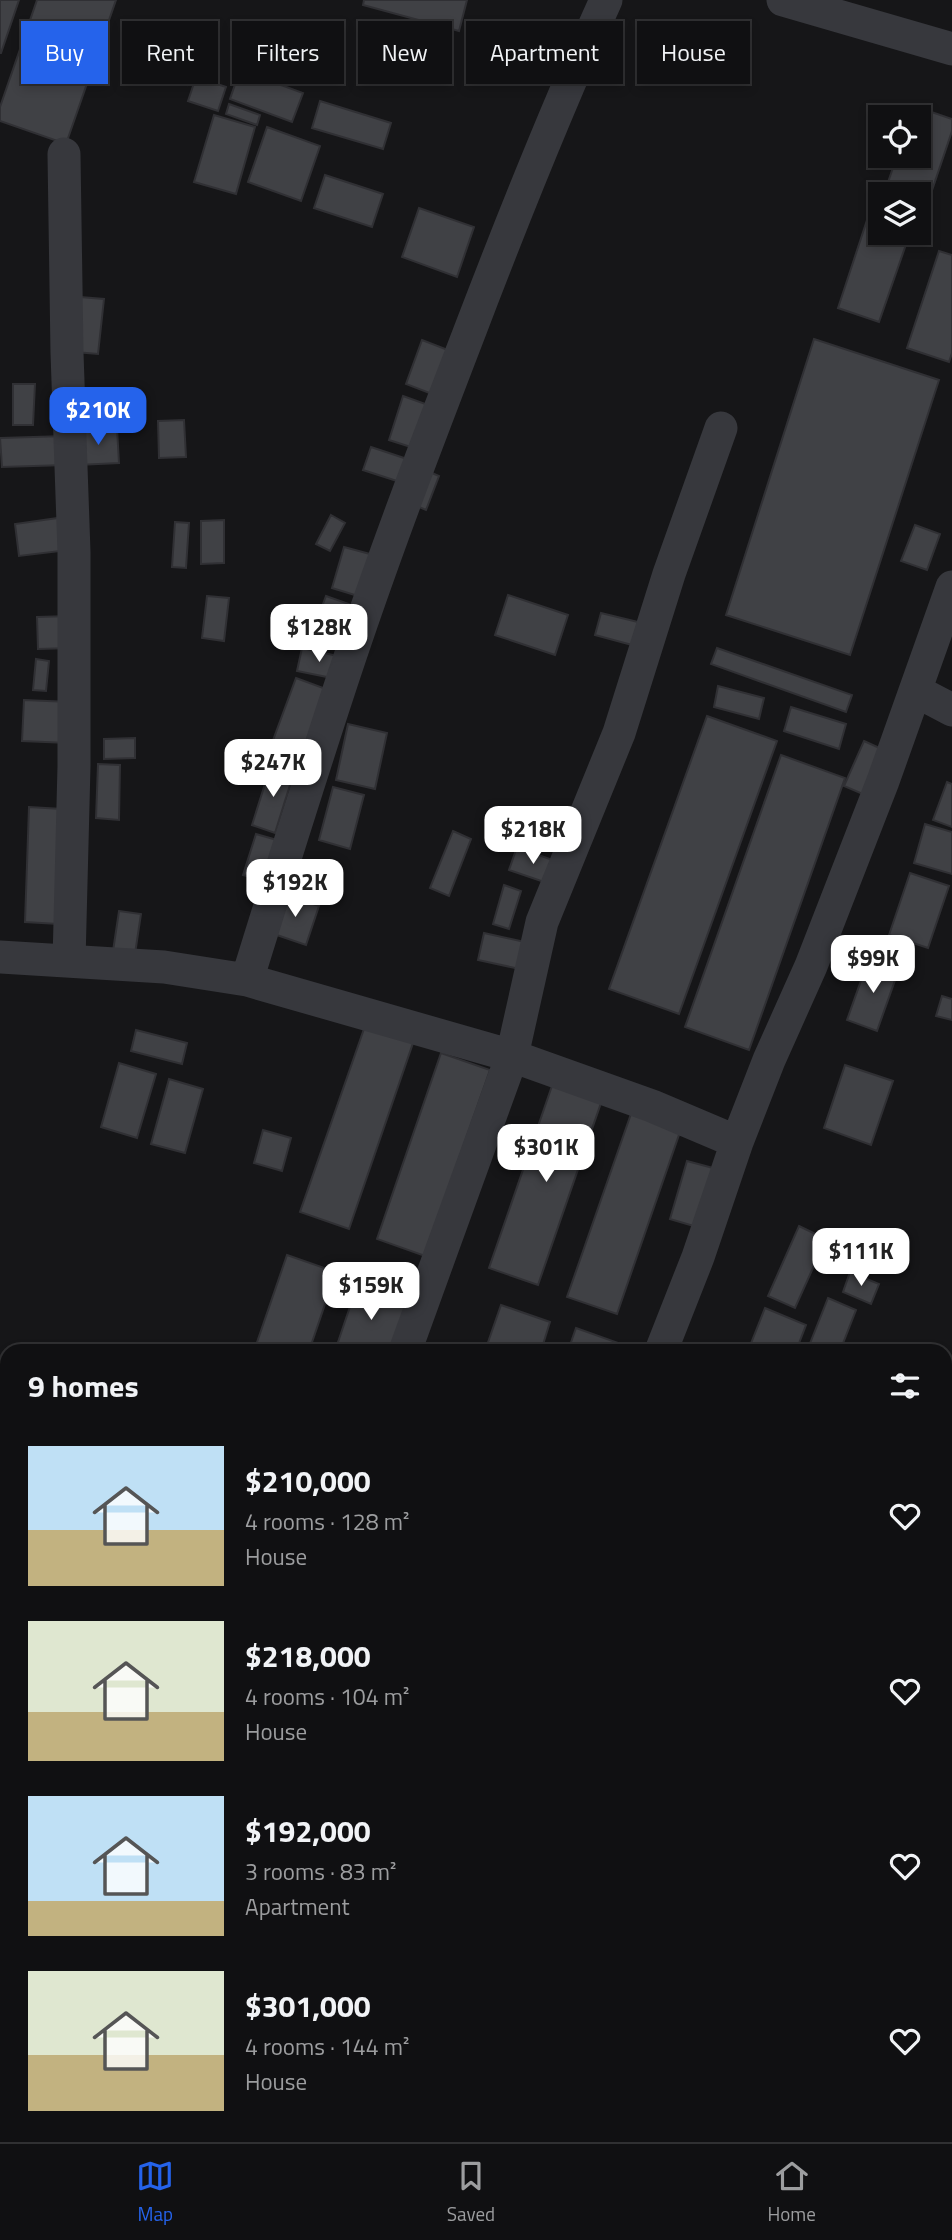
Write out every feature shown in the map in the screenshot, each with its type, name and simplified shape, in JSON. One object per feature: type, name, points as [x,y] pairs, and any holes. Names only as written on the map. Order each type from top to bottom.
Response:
[{"type":"street","points":[[247,980],[355,641],[420,462],[507,235],[606,0]]},
{"type":"street","points":[[783,0],[952,49]]},
{"type":"street","points":[[64,154],[67,353],[75,552],[74,766],[69,961]]},
{"type":"street","points":[[408,1344],[513,1056],[542,922],[619,733],[669,574],[721,428]]},
{"type":"street","points":[[664,1344],[698,1257],[737,1142],[769,1060],[811,966],[883,781],[952,587]]},
{"type":"street","points":[[916,691],[952,710]]},
{"type":"street","points":[[0,957],[164,967],[247,980],[513,1056],[652,1107],[737,1142]]},
{"type":"building","points":[[0,0],[19,0],[1,53],[0,53]]},
{"type":"building","points":[[37,0],[116,0],[108,23],[30,21]]},
{"type":"building","points":[[364,0],[467,0],[459,31],[452,29],[452,21],[422,21],[363,5]]},
{"type":"building","points":[[21,46],[21,84],[87,84],[66,144],[0,121],[0,107]]},
{"type":"building","points":[[194,84],[217,84],[226,87],[218,111],[188,101]]},
{"type":"building","points":[[235,84],[278,84],[303,93],[292,122],[230,99]]},
{"type":"building","points":[[320,101],[391,123],[383,149],[312,128]]},
{"type":"building","points":[[229,104],[260,115],[257,125],[226,114]]},
{"type":"building","points":[[931,112],[952,119],[952,131],[931,193],[931,182],[888,182],[893,168],[931,168]]},
{"type":"building","points":[[214,115],[255,127],[236,194],[194,182]]},
{"type":"building","points":[[267,127],[320,146],[301,201],[248,182]]},
{"type":"building","points":[[325,175],[383,194],[372,227],[314,208]]},
{"type":"building","points":[[419,208],[474,227],[457,277],[402,257]]},
{"type":"building","points":[[868,217],[868,245],[906,245],[879,322],[838,308]]},
{"type":"building","points":[[939,251],[952,255],[952,353],[949,362],[907,348]]},
{"type":"building","points":[[80,297],[104,299],[98,354],[75,352]]},
{"type":"building","points":[[814,339],[939,380],[850,655],[726,615]]},
{"type":"building","points":[[422,340],[448,350],[432,394],[406,384]]},
{"type":"building","points":[[13,384],[35,384],[33,425],[13,425]]},
{"type":"building","points":[[403,396],[434,407],[420,450],[389,440]]},
{"type":"building","points":[[184,420],[186,457],[159,458],[158,421]]},
{"type":"building","points":[[117,428],[119,463],[78,465],[76,430]]},
{"type":"building","points":[[65,436],[66,465],[2,467],[0,438]]},
{"type":"building","points":[[371,447],[413,461],[406,484],[363,470]]},
{"type":"building","points":[[425,470],[439,476],[426,510],[412,504]]},
{"type":"building","points":[[331,515],[345,523],[330,551],[316,544]]},
{"type":"building","points":[[65,517],[69,550],[19,556],[15,524]]},
{"type":"building","points":[[224,520],[224,563],[201,564],[201,521]]},
{"type":"building","points":[[175,522],[189,523],[186,568],[172,567]]},
{"type":"building","points":[[915,525],[940,534],[927,570],[901,561]]},
{"type":"building","points":[[344,547],[370,554],[358,596],[332,588]]},
{"type":"building","points":[[508,595],[568,615],[555,655],[495,635]]},
{"type":"building","points":[[207,596],[229,598],[224,641],[202,638]]},
{"type":"building","points":[[326,596],[349,604],[334,645],[311,636]]},
{"type":"building","points":[[601,613],[638,622],[632,645],[595,635]]},
{"type":"building","points":[[70,616],[71,648],[38,649],[37,617]]},
{"type":"building","points":[[302,648],[342,657],[337,679],[297,671]]},
{"type":"building","points":[[717,648],[852,695],[846,712],[711,664]]},
{"type":"building","points":[[36,659],[49,661],[46,691],[33,690]]},
{"type":"building","points":[[296,678],[326,689],[298,765],[268,754]]},
{"type":"building","points":[[718,686],[764,698],[759,719],[714,707]]},
{"type":"building","points":[[24,700],[70,702],[68,743],[22,741]]},
{"type":"building","points":[[791,707],[846,724],[839,749],[784,731]]},
{"type":"building","points":[[707,716],[777,741],[679,1014],[609,989]]},
{"type":"building","points":[[348,724],[387,733],[375,789],[336,780]]},
{"type":"building","points":[[135,738],[135,758],[104,759],[104,739]]},
{"type":"building","points":[[864,741],[884,750],[865,795],[844,786]]},
{"type":"building","points":[[781,755],[845,778],[749,1050],[685,1027]]},
{"type":"building","points":[[98,764],[120,765],[119,820],[96,818]]},
{"type":"building","points":[[271,765],[294,772],[275,833],[252,825]]},
{"type":"building","points":[[947,782],[952,784],[952,827],[933,820]]},
{"type":"building","points":[[333,787],[364,795],[350,849],[319,840]]},
{"type":"building","points":[[29,807],[62,809],[58,924],[25,922]]},
{"type":"building","points":[[925,824],[952,832],[952,874],[914,863]]},
{"type":"building","points":[[453,831],[471,839],[449,896],[430,888]]},
{"type":"building","points":[[256,834],[277,840],[265,881],[243,875]]},
{"type":"building","points":[[517,847],[558,862],[550,884],[509,870]]},
{"type":"building","points":[[910,873],[949,886],[928,948],[889,935]]},
{"type":"building","points":[[504,885],[521,891],[509,929],[493,924]]},
{"type":"building","points":[[283,894],[319,906],[306,945],[271,933]]},
{"type":"building","points":[[119,911],[141,914],[135,954],[113,951]]},
{"type":"building","points":[[484,933],[525,942],[520,969],[478,960]]},
{"type":"building","points":[[869,958],[899,969],[877,1031],[847,1020]]},
{"type":"building","points":[[942,996],[952,999],[952,1020],[936,1016]]},
{"type":"building","points":[[365,1026],[413,1043],[349,1229],[300,1212]]},
{"type":"building","points":[[136,1030],[187,1043],[182,1064],[131,1051]]},
{"type":"building","points":[[441,1053],[490,1070],[425,1256],[377,1239]]},
{"type":"building","points":[[119,1063],[156,1074],[137,1138],[101,1127]]},
{"type":"building","points":[[845,1065],[893,1081],[871,1145],[824,1128]]},
{"type":"building","points":[[169,1079],[203,1089],[185,1153],[151,1144]]},
{"type":"building","points":[[553,1083],[602,1100],[538,1285],[489,1268]]},
{"type":"building","points":[[632,1111],[681,1129],[617,1314],[567,1297]]},
{"type":"building","points":[[263,1130],[291,1138],[282,1171],[254,1163]]},
{"type":"building","points":[[687,1161],[713,1168],[697,1227],[670,1219]]},
{"type":"building","points":[[799,1226],[826,1239],[795,1308],[768,1296]]},
{"type":"building","points":[[287,1255],[336,1272],[311,1344],[256,1344]]},
{"type":"building","points":[[850,1272],[879,1284],[871,1304],[843,1292]]},
{"type":"building","points":[[357,1286],[407,1303],[392,1344],[337,1344]]},
{"type":"building","points":[[828,1298],[856,1310],[843,1344],[810,1344]]},
{"type":"building","points":[[501,1305],[550,1322],[543,1344],[487,1344]]},
{"type":"building","points":[[765,1308],[806,1325],[799,1344],[751,1344]]},
{"type":"building","points":[[576,1328],[621,1344],[570,1344]]}]
